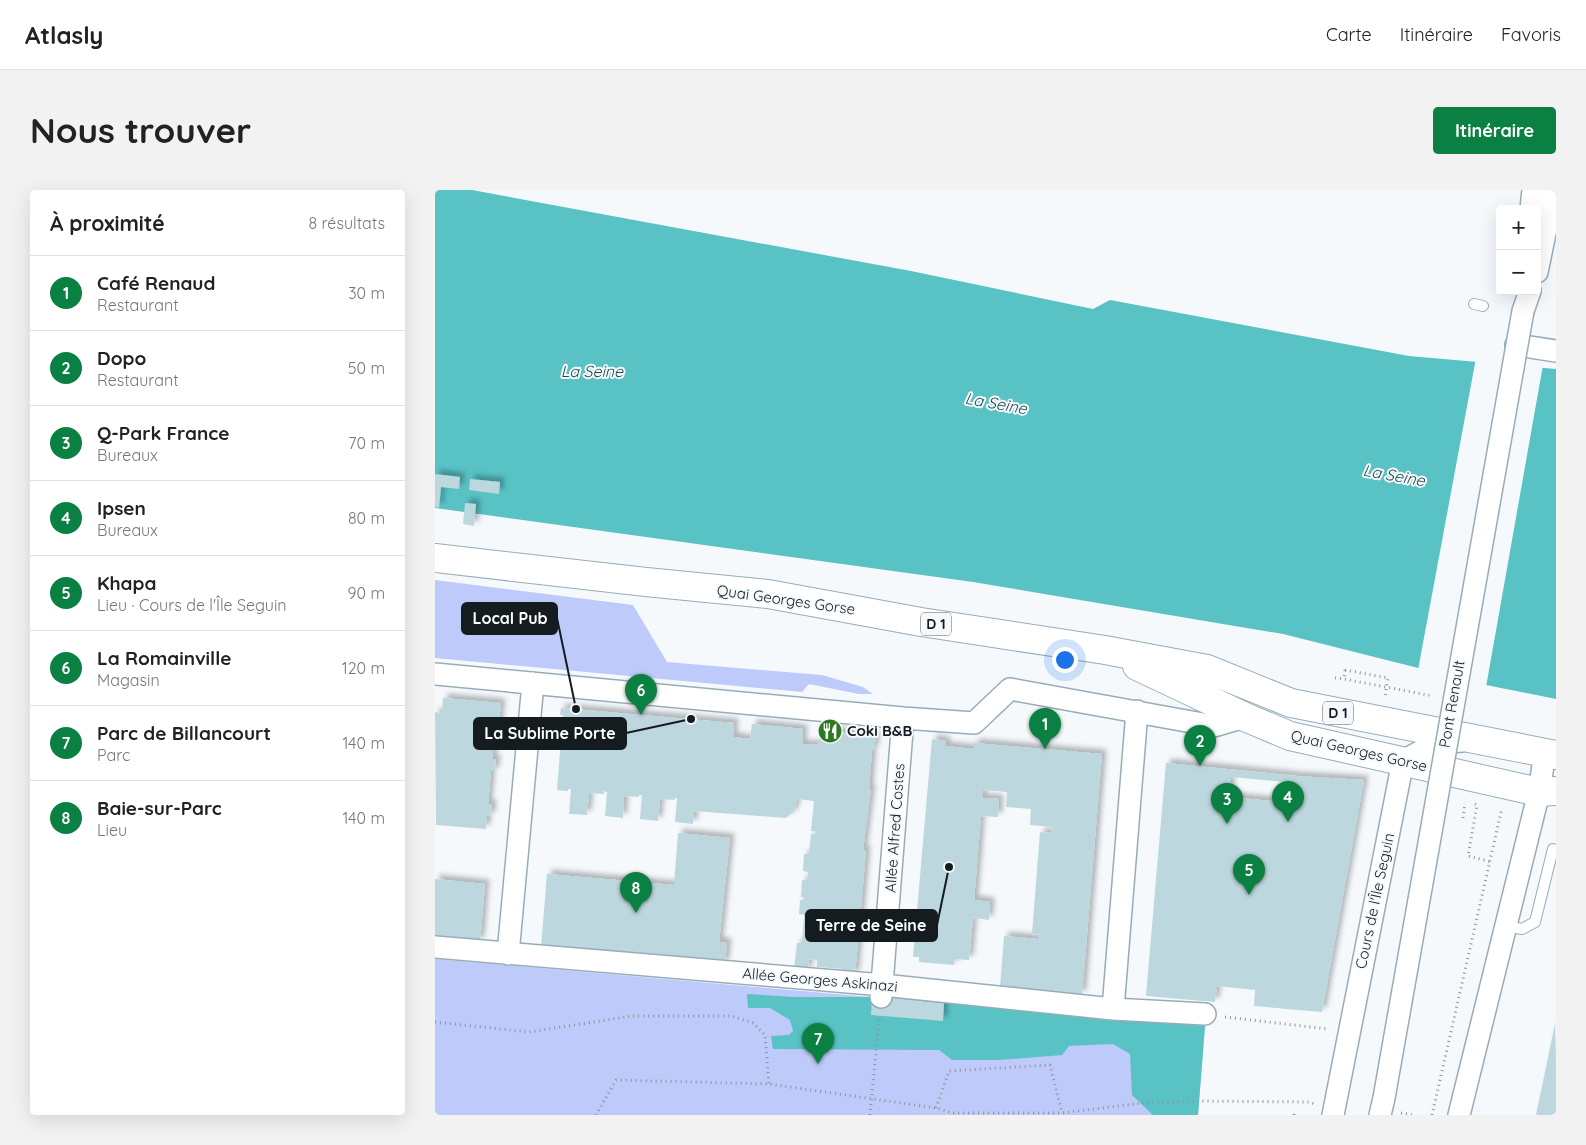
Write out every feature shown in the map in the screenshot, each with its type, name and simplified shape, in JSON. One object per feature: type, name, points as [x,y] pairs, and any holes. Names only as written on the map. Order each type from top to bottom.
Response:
[{"type":"main road","name":"Quai Georges Gorse","points":[[435,558],[768,594],[921,622],[1105,650],[1207,669],[1291,704],[1551,754]]},
{"type":"main road","name":"Quai Georges Gorse","points":[[1105,650],[1245,717],[1290,736],[1507,784],[1547,791]]},
{"type":"street","points":[[1531,205],[1533,190]]},
{"type":"street","points":[[1541,253],[1554,190]]},
{"type":"street","name":"Pont Renault","points":[[1382,1107],[1516,345],[1521,301]]},
{"type":"street","points":[[1516,345],[1556,351]]},
{"type":"street","points":[[435,674],[974,723],[1011,689],[1214,726],[1245,717]]},
{"type":"street","points":[[508,954],[533,683]]},
{"type":"street","points":[[1113,1009],[1137,711]]},
{"type":"street","name":"Allée Alfred Costes","points":[[881,999],[903,718]]},
{"type":"street","points":[[1403,761],[1436,743],[1475,740]]},
{"type":"street","name":"Quai Georges Gorse","points":[[1547,791],[1551,754]]},
{"type":"street","name":"Cours de l'Île Seguin","points":[[1325,1111],[1348,1031],[1403,761]]},
{"type":"street","points":[[1459,1115],[1505,926],[1547,791]]},
{"type":"street","name":"Allée Georges Askinazi","points":[[435,947],[508,954],[881,999],[1205,1014]]},
{"type":"lane","points":[[1505,926],[1522,929],[1535,922],[1553,849]]},
{"type":"path","points":[[1344,679],[1345,670],[1388,678]]},
{"type":"path","points":[[1335,678],[1436,696]]},
{"type":"path","points":[[1432,1115],[1491,862],[1507,784]]},
{"type":"path","points":[[1463,818],[1465,802]]},
{"type":"path","points":[[1477,805],[1468,856],[1491,862]]},
{"type":"path","points":[[870,1115],[881,999]]},
{"type":"path","points":[[1205,1014],[1348,1031]]},
{"type":"path","points":[[435,1022],[529,1032],[631,1016],[731,1016],[753,1023],[765,1035],[769,1084]]},
{"type":"path","points":[[936,1108],[949,1071],[1050,1065],[1062,1113]]},
{"type":"path","points":[[596,1115],[616,1080],[769,1084],[936,1108],[951,1113],[1062,1113],[1141,1103],[1199,1101],[1310,1102],[1325,1111]]},
{"type":"shaded area","points":[[435,580],[633,605],[667,662],[822,675],[863,687],[873,694],[859,694],[809,684],[802,692],[435,658]]},
{"type":"shaded area","points":[[435,959],[1205,1026],[1198,1115],[435,1115]]},
{"type":"water","name":"La Seine","points":[[435,190],[472,190],[911,271],[1093,309],[1110,300],[1409,356],[1556,369],[1556,699],[1486,685],[1283,634],[973,582],[435,508]]},
{"type":"water","points":[[747,994],[794,997],[881,997],[1205,1026],[1198,1115],[1153,1115],[1132,1095],[1130,1054],[1113,1044],[1069,1046],[1062,1055],[999,1060],[952,1060],[939,1050],[773,1049],[771,1036],[789,1035],[793,1031],[790,1020],[770,1008],[748,1008]]},
{"type":"pier","points":[[1476,358],[1543,365],[1486,687],[1418,670]]},
{"type":"building","points":[[435,474],[460,477],[459,489],[441,487],[439,508],[435,507]]},
{"type":"building","points":[[470,479],[500,482],[499,494],[469,490]]},
{"type":"building","points":[[465,503],[476,504],[474,526],[463,524]]},
{"type":"building","points":[[443,698],[501,703],[497,740],[494,740],[492,759],[496,759],[495,771],[491,771],[488,804],[492,804],[491,816],[487,816],[486,829],[436,825],[435,712],[442,713]]},
{"type":"building","points":[[561,708],[734,723],[733,737],[750,739],[752,724],[803,729],[802,744],[818,745],[820,730],[876,735],[874,749],[872,750],[869,789],[871,789],[863,850],[866,850],[855,975],[842,974],[843,969],[817,967],[817,960],[809,959],[808,971],[794,970],[797,943],[802,943],[804,915],[799,914],[800,900],[805,900],[805,898],[801,897],[802,880],[807,880],[808,872],[803,871],[804,854],[809,854],[811,834],[816,834],[817,831],[811,831],[814,801],[797,799],[794,811],[786,818],[694,811],[693,824],[675,822],[677,798],[674,800],[660,799],[658,821],[640,819],[642,795],[639,795],[639,797],[624,796],[623,818],[605,816],[607,792],[604,791],[604,794],[589,793],[587,815],[569,814],[571,789],[568,789],[568,791],[557,790],[563,715],[560,715]]},
{"type":"building","points":[[932,739],[946,741],[945,746],[974,749],[974,743],[1102,754],[1082,995],[1000,988],[1004,936],[1038,939],[1039,935],[1032,934],[1040,832],[1051,833],[1052,827],[1030,825],[1031,809],[1006,807],[1007,792],[983,790],[982,798],[999,799],[998,817],[981,816],[974,900],[990,902],[989,920],[973,918],[969,960],[955,959],[954,965],[919,962],[919,957],[913,957]]},
{"type":"building","points":[[1166,763],[1296,776],[1364,780],[1322,1012],[1254,1006],[1255,990],[1217,986],[1215,1002],[1146,996]],"holes":[[[1231,777],[1296,783],[1292,803],[1229,797]]]},
{"type":"building","points":[[678,833],[730,838],[719,942],[727,942],[725,964],[541,948],[547,874],[674,885]]},
{"type":"building","points":[[435,879],[485,884],[480,942],[435,938]]},
{"type":"building","points":[[872,996],[944,1003],[943,1021],[871,1015]]},
{"type":"building","points":[[1555,1024],[1556,1115],[1536,1115]]},
{"type":"place","name":"Local Pub","points":[[576,709]]},
{"type":"place","name":"La Romainville","points":[[641,715]]},
{"type":"place","name":"La Sublime Porte","points":[[691,719]]},
{"type":"place","name":"Coki B&B","points":[[830,731]]},
{"type":"place","name":"Café Renaud","points":[[1045,749]]},
{"type":"place","name":"Dopo","points":[[1200,766]]},
{"type":"place","name":"Ipsen","points":[[1288,822]]},
{"type":"place","name":"Q-Park France","points":[[1227,824]]},
{"type":"place","name":"Terre de Seine","points":[[949,867]]},
{"type":"place","name":"Khapa","points":[[1249,895]]},
{"type":"place","name":"Baie-sur-Parc","points":[[636,913]]},
{"type":"place","name":"Parc de Billancourt","points":[[818,1064]]}]
